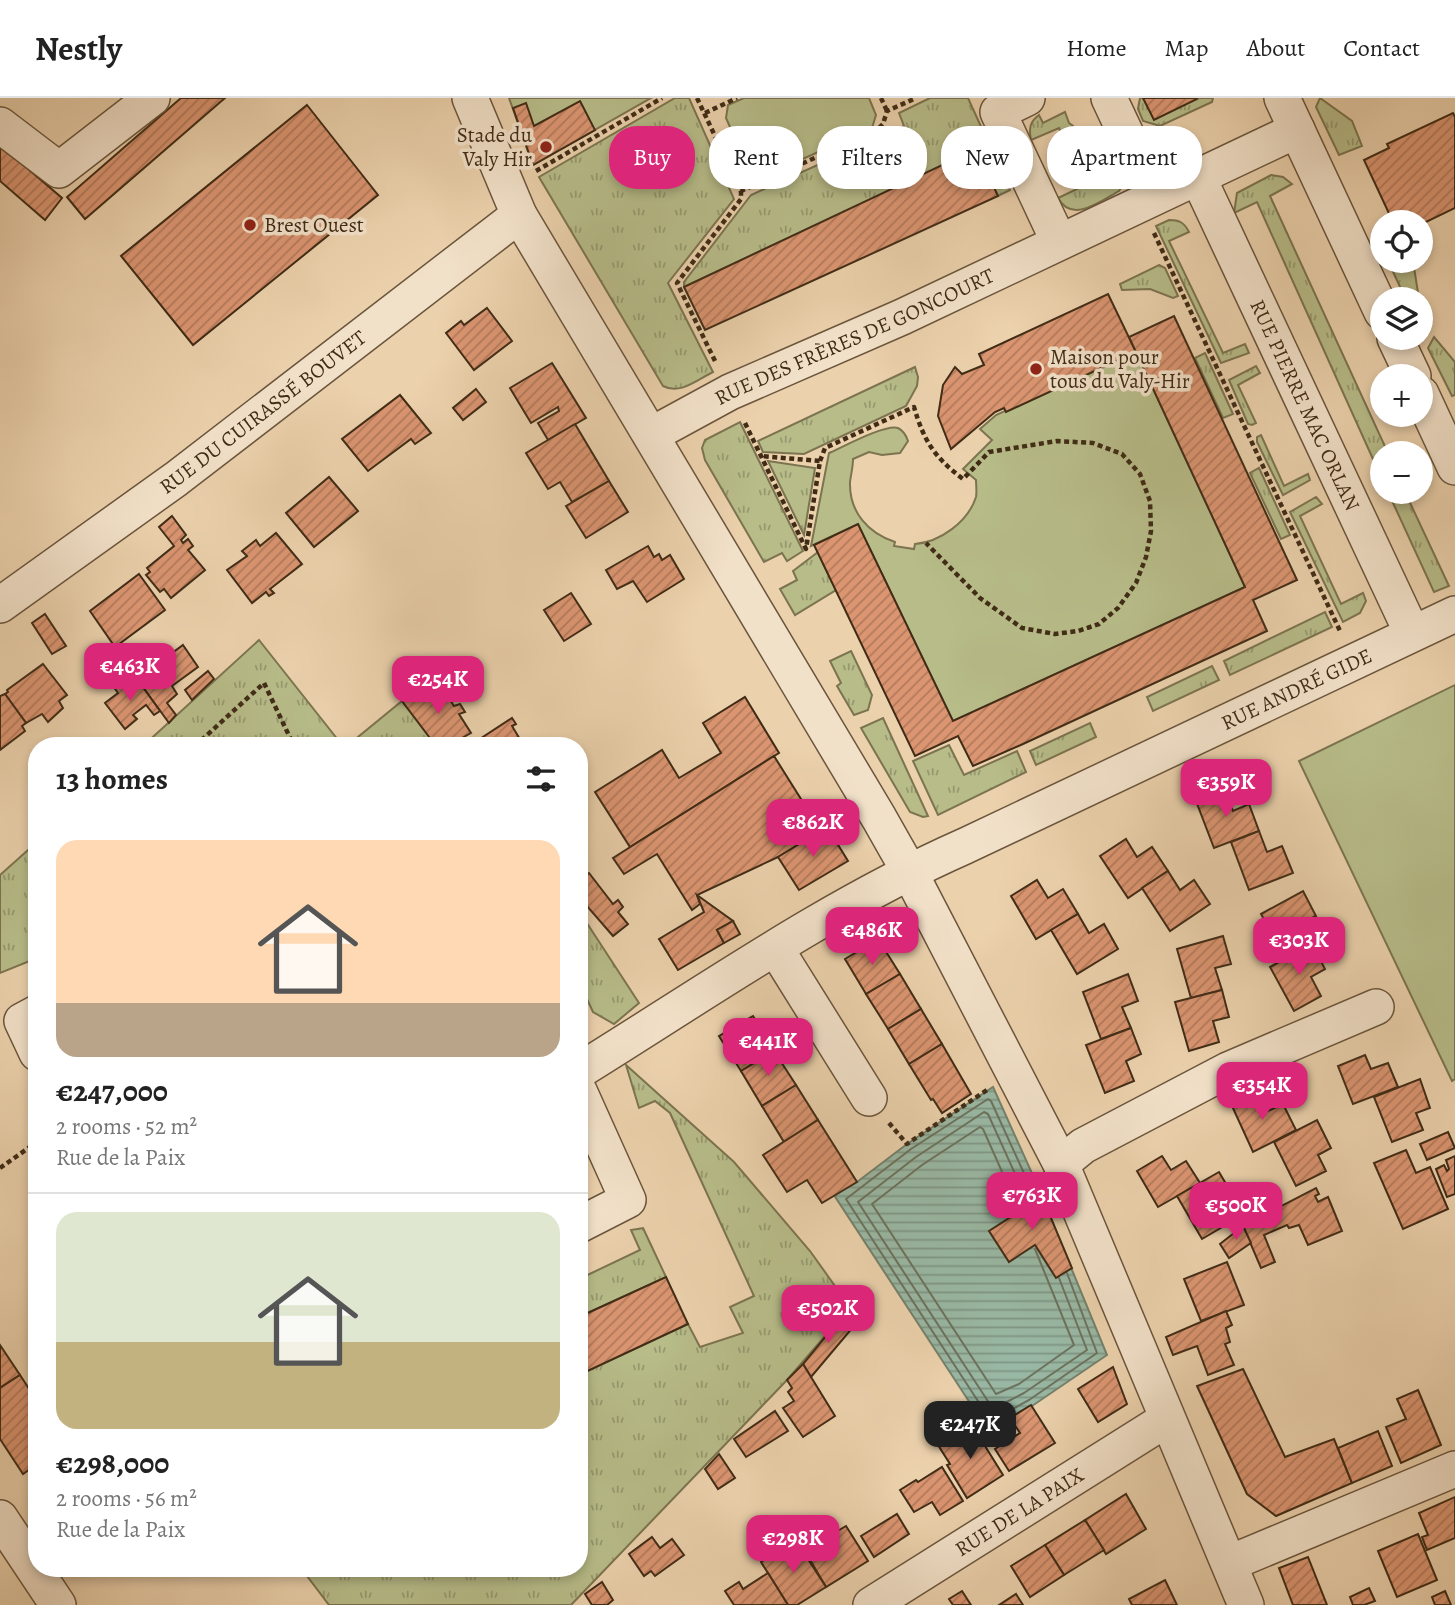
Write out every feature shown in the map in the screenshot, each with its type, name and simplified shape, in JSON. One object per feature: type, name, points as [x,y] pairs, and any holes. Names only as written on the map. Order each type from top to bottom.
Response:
[{"type":"street","points":[[0,125],[60,170],[152,98]]},
{"type":"street","points":[[470,98],[513,201],[909,871],[1061,1164],[1246,1605]]},
{"type":"street","points":[[1027,98],[998,111],[1059,242]]},
{"type":"street","points":[[1109,98],[1148,200]]},
{"type":"street","points":[[1282,98],[1370,287]]},
{"type":"street","name":"RUE DES FRÈRES DE GONCOURT","points":[[1202,175],[1297,130]]},
{"type":"street","name":"RUE PIERRE MAC ORLAN","points":[[1202,186],[1412,633]]},
{"type":"street","name":"RUE DES FRÈRES DE GONCOURT","points":[[651,435],[730,392],[902,317],[1172,189]]},
{"type":"street","name":"RUE DU CUIRASSÉ BOUVET","points":[[0,605],[176,479],[513,201]]},
{"type":"street","points":[[1433,420],[1455,467]]},
{"type":"street","name":"RUE ANDRÉ GIDE","points":[[588,1065],[776,949],[909,871],[1455,614]]},
{"type":"street","points":[[776,949],[869,1098]]},
{"type":"street","points":[[1061,1164],[1083,1146],[1228,1070],[1376,1007]]},
{"type":"street","points":[[28,1018],[22,1021],[28,1034]]},
{"type":"street","points":[[588,1111],[628,1200],[588,1220]]},
{"type":"street","name":"RUE DE LA PAIX","points":[[871,1605],[1167,1419]]},
{"type":"street","points":[[1230,1563],[1455,1469]]},
{"type":"street","points":[[0,1518],[28,1560]]},
{"type":"street","points":[[39,1577],[58,1605]]},
{"type":"path","points":[[513,201],[662,98]]},
{"type":"path","points":[[697,98],[741,191],[741,199],[677,283],[806,549],[820,461],[825,449],[914,407],[922,435],[945,465],[963,479],[989,452],[1057,441],[1093,443],[1122,454],[1140,474],[1150,501],[1151,531],[1146,557],[1136,583],[1118,608],[1099,624],[1078,631],[1055,634],[1022,628],[980,598],[926,543]]},
{"type":"path","points":[[705,113],[737,98]]},
{"type":"path","points":[[741,191],[877,130],[883,124],[887,111],[881,98]]},
{"type":"path","points":[[887,111],[916,98]]},
{"type":"path","points":[[1148,200],[1340,631]]},
{"type":"path","points":[[760,456],[820,461]]},
{"type":"path","points":[[205,737],[264,682],[290,737]]},
{"type":"path","points":[[869,1098],[907,1144],[1014,1073]]},
{"type":"path","points":[[0,1168],[28,1148]]},
{"type":"green space","name":"Stade du Valy Hir","points":[[509,98],[651,98],[533,165]]},
{"type":"green space","points":[[675,98],[689,98],[709,143],[709,189],[730,189],[734,199],[668,283],[713,372],[682,388],[663,386],[539,177],[609,136],[609,189],[695,189],[695,126],[627,126]]},
{"type":"green space","points":[[744,98],[869,98],[876,115],[873,126],[817,126],[817,153],[803,159],[803,126],[730,126],[726,118],[728,105]]},
{"type":"green space","points":[[930,98],[968,98],[981,126],[941,126],[941,166],[927,173],[927,126],[904,126],[899,113]]},
{"type":"green space","points":[[1140,98],[1143,98],[1154,119],[1196,98],[1213,98],[1212,102],[1160,126],[1143,121],[1138,109]]},
{"type":"green space","points":[[1320,98],[1352,121],[1362,146],[1339,155],[1316,107]]},
{"type":"green space","points":[[1065,112],[1073,126],[1047,126],[1047,133],[1033,139],[1033,126],[1030,126],[1033,120],[1039,115],[1043,123]]},
{"type":"green space","points":[[817,165],[817,189],[893,189],[684,287],[684,282],[751,195],[764,189],[803,189],[803,172]]},
{"type":"green space","points":[[1271,175],[1283,177],[1292,184],[1270,196],[1370,414],[1370,427],[1376,427],[1382,441],[1370,441],[1370,452],[1257,202],[1234,213],[1237,193]]},
{"type":"green space","points":[[995,189],[1010,189],[1010,190],[998,196]]},
{"type":"green space","points":[[1077,189],[1120,189],[1079,210],[1064,206],[1058,198]]},
{"type":"green space","points":[[1169,220],[1181,222],[1189,232],[1169,241],[1223,353],[1245,344],[1249,353],[1221,363],[1156,226]]},
{"type":"green space","points":[[1159,265],[1165,268],[1178,296],[1173,298],[1150,289],[1122,290],[1120,284]]},
{"type":"green space","points":[[1394,273],[1415,273],[1417,287],[1400,287]]},
{"type":"green space","points":[[1433,339],[1455,362],[1455,395],[1452,396],[1429,350],[1433,350]]},
{"type":"green space","points":[[1136,352],[1245,587],[953,721],[858,524],[811,546],[829,453],[884,429],[898,428],[906,435],[908,441],[900,453],[882,455],[869,452],[853,459],[850,482],[853,503],[862,520],[876,533],[895,542],[894,546],[914,549],[915,544],[934,539],[952,529],[967,515],[972,506],[976,497],[976,480],[963,469],[992,440],[980,429],[996,415]]},
{"type":"green space","points":[[1205,353],[1233,414],[1223,418],[1195,358]]},
{"type":"green space","points":[[1256,366],[1260,373],[1238,385],[1256,423],[1252,425],[1248,424],[1229,380]]},
{"type":"green space","points":[[915,367],[917,386],[906,406],[804,454],[763,452],[758,441]]},
{"type":"green space","points":[[740,422],[803,551],[787,561],[782,553],[764,562],[705,460],[702,448],[705,440]]},
{"type":"green space","points":[[1261,435],[1284,486],[1308,474],[1310,480],[1283,495],[1257,442],[1257,437]]},
{"type":"green space","points":[[768,461],[815,468],[804,535]]},
{"type":"green space","points":[[1259,468],[1290,535],[1281,539],[1250,473]]},
{"type":"green space","points":[[1316,497],[1322,504],[1300,516],[1341,604],[1363,593],[1366,601],[1360,613],[1343,622],[1290,512]]},
{"type":"green space","points":[[1394,504],[1411,504],[1449,586],[1434,592]]},
{"type":"green space","points":[[818,552],[836,590],[795,615],[780,589],[797,580],[793,571]]},
{"type":"green space","points":[[1325,612],[1332,627],[1230,675],[1224,661]]},
{"type":"green space","points":[[259,640],[336,737],[153,737]]},
{"type":"green space","points":[[851,651],[872,695],[868,710],[854,715],[837,686],[841,683],[830,661]]},
{"type":"green space","points":[[1212,666],[1219,680],[1153,711],[1147,697]]},
{"type":"green space","points":[[1455,685],[1455,1079],[1452,1081],[1299,761]]},
{"type":"green space","points":[[402,701],[430,737],[358,737]]},
{"type":"green space","points":[[883,718],[928,816],[910,812],[861,728]]},
{"type":"green space","points":[[1090,723],[1096,737],[1036,765],[1030,751]]},
{"type":"green space","points":[[949,745],[964,775],[1017,751],[1026,772],[938,815],[913,761]]},
{"type":"green space","points":[[28,850],[28,962],[0,973],[0,875]]},
{"type":"green space","points":[[588,925],[639,1003],[614,1024],[593,1012],[588,1001]]},
{"type":"green space","points":[[626,1065],[734,1162],[810,1251],[835,1286],[838,1321],[787,1380],[571,1605],[329,1605],[308,1577],[588,1577],[588,1371],[688,1324],[700,1347],[743,1333],[730,1307],[754,1296],[670,1113],[655,1101],[639,1108]]},
{"type":"green space","points":[[643,1228],[666,1277],[588,1313],[588,1275],[640,1250],[631,1230]]},
{"type":"water","points":[[993,1087],[1035,1180],[1107,1355],[989,1432],[834,1195],[857,1182],[907,1144]]},
{"type":"building","points":[[181,98],[225,98],[85,219],[67,197]]},
{"type":"building","points":[[1143,98],[1196,98],[1197,99],[1154,120]]},
{"type":"building","points":[[580,101],[595,130],[533,165],[513,108],[526,103],[534,126]]},
{"type":"building","name":"Brest Ouest","points":[[307,105],[378,195],[193,345],[121,256]]},
{"type":"building","points":[[1453,113],[1455,208],[1433,219],[1433,210],[1387,210],[1364,160],[1389,148],[1387,144]]},
{"type":"building","points":[[0,145],[62,198],[45,220],[0,181]]},
{"type":"building","points":[[941,166],[941,189],[995,189],[998,196],[705,330],[684,287],[891,189],[927,189],[927,172]]},
{"type":"building","name":"Maison pour tous du Valy-Hir","points":[[1108,294],[1136,352],[1006,412],[1004,408],[995,412],[951,449],[938,416],[943,385],[955,367],[962,374],[984,365],[979,354]]},
{"type":"building","points":[[487,308],[512,341],[474,370],[446,333],[461,321],[464,325]]},
{"type":"building","points":[[1174,316],[1297,580],[1253,600],[1267,631],[973,766],[958,736],[915,756],[814,545],[858,524],[953,721],[1245,587],[1129,337]]},
{"type":"building","points":[[552,363],[586,418],[548,440],[538,423],[559,411],[558,407],[531,423],[510,388]]},
{"type":"building","points":[[476,389],[486,402],[463,420],[453,408]]},
{"type":"building","points":[[400,395],[431,433],[415,444],[411,439],[368,471],[342,439]]},
{"type":"building","points":[[575,424],[609,481],[572,502],[560,482],[548,489],[526,453]]},
{"type":"building","points":[[329,477],[358,511],[314,547],[286,513]]},
{"type":"building","points":[[609,481],[628,512],[586,538],[566,506]]},
{"type":"building","points":[[172,516],[186,535],[181,540],[183,543],[188,539],[193,546],[188,550],[205,570],[171,598],[164,589],[160,592],[146,575],[150,572],[147,568],[174,546],[159,527]]},
{"type":"building","points":[[276,533],[302,564],[270,589],[274,593],[269,596],[266,592],[252,603],[227,570],[247,556],[242,551],[256,540],[260,546]]},
{"type":"building","points":[[648,546],[654,557],[659,554],[662,560],[670,555],[684,579],[647,602],[633,581],[617,589],[606,570]]},
{"type":"building","points":[[139,574],[165,610],[115,647],[90,611]]},
{"type":"building","points":[[571,593],[591,624],[564,641],[544,610]]},
{"type":"building","points":[[45,614],[66,646],[52,654],[32,623]]},
{"type":"building","points":[[183,645],[198,667],[172,686],[177,694],[167,703],[176,715],[169,723],[137,679]]},
{"type":"building","points":[[43,664],[67,695],[59,701],[63,708],[48,722],[42,714],[26,723],[5,694]]},
{"type":"building","points":[[208,671],[214,679],[192,700],[185,690]]},
{"type":"building","points":[[137,679],[160,711],[154,715],[146,705],[133,715],[137,719],[125,729],[105,703],[118,693],[113,686],[119,681],[125,688]]},
{"type":"building","points":[[437,679],[454,706],[460,704],[465,712],[459,714],[471,733],[464,737],[429,737],[402,701]]},
{"type":"building","points":[[5,694],[26,723],[22,726],[25,731],[0,750],[0,696]]},
{"type":"building","points":[[745,697],[779,753],[630,847],[595,792],[662,750],[679,778],[721,753],[703,723]]},
{"type":"building","points":[[512,718],[516,724],[512,726],[519,737],[483,737]]},
{"type":"building","points":[[774,756],[821,831],[778,857],[697,895],[700,904],[692,910],[657,854],[624,874],[613,858]]},
{"type":"building","points":[[1225,790],[1233,811],[1249,804],[1259,831],[1214,848],[1196,801]]},
{"type":"building","points":[[827,827],[848,861],[799,890],[778,857]]},
{"type":"building","points":[[1259,831],[1267,852],[1282,846],[1293,873],[1249,890],[1231,842]]},
{"type":"building","points":[[1126,839],[1137,857],[1152,847],[1168,871],[1128,898],[1100,856]]},
{"type":"building","points":[[1168,871],[1180,890],[1194,880],[1210,904],[1170,931],[1142,888]]},
{"type":"building","points":[[588,874],[613,904],[618,900],[623,907],[618,912],[628,924],[613,936],[588,907]]},
{"type":"building","points":[[1037,880],[1048,898],[1063,889],[1078,914],[1036,939],[1011,896]]},
{"type":"building","points":[[1303,891],[1316,916],[1301,924],[1312,944],[1285,958],[1261,914]]},
{"type":"building","points":[[697,895],[733,921],[717,930],[724,943],[678,970],[659,939],[704,912]]},
{"type":"building","points":[[1078,914],[1089,933],[1104,924],[1118,949],[1077,974],[1051,930]]},
{"type":"building","points":[[733,921],[740,934],[724,943],[717,930]]},
{"type":"building","points":[[1223,936],[1231,964],[1215,968],[1222,990],[1191,998],[1177,949]]},
{"type":"building","points":[[878,939],[900,974],[866,994],[845,959]]},
{"type":"building","points":[[1312,944],[1325,969],[1311,977],[1321,996],[1294,1011],[1270,967]]},
{"type":"building","points":[[900,974],[921,1009],[888,1029],[866,994]]},
{"type":"building","points":[[1128,974],[1138,1001],[1122,1007],[1131,1028],[1101,1039],[1083,992]]},
{"type":"building","points":[[1222,990],[1229,1017],[1213,1021],[1219,1042],[1189,1051],[1175,1002]]},
{"type":"building","points":[[921,1009],[942,1044],[909,1064],[888,1029]]},
{"type":"building","points":[[753,1016],[774,1051],[741,1071],[719,1036]]},
{"type":"building","points":[[1131,1028],[1141,1054],[1126,1061],[1134,1081],[1105,1093],[1086,1045]]},
{"type":"building","points":[[942,1044],[971,1094],[942,1113],[909,1064]]},
{"type":"building","points":[[774,1051],[796,1085],[762,1106],[741,1071]]},
{"type":"building","points":[[1365,1055],[1371,1069],[1388,1063],[1398,1087],[1353,1104],[1338,1066]]},
{"type":"building","points":[[1420,1079],[1430,1108],[1416,1113],[1423,1130],[1392,1142],[1374,1097]]},
{"type":"building","points":[[796,1085],[818,1120],[784,1142],[762,1106]]},
{"type":"building","points":[[1259,1092],[1268,1111],[1283,1104],[1296,1130],[1253,1152],[1232,1106]]},
{"type":"building","points":[[818,1120],[857,1182],[822,1203],[807,1180],[787,1192],[763,1155]]},
{"type":"building","points":[[1317,1120],[1331,1148],[1318,1155],[1326,1171],[1296,1186],[1274,1142]]},
{"type":"building","points":[[1448,1132],[1455,1148],[1427,1160],[1420,1144]]},
{"type":"building","points":[[1406,1150],[1416,1173],[1430,1167],[1448,1209],[1403,1229],[1374,1163]]},
{"type":"building","points":[[1162,1156],[1171,1170],[1186,1161],[1200,1183],[1158,1207],[1137,1171]]},
{"type":"building","points":[[1455,1156],[1455,1194],[1447,1197],[1436,1169],[1444,1165],[1447,1171],[1449,1169],[1446,1160]]},
{"type":"building","points":[[1219,1172],[1235,1199],[1222,1206],[1231,1222],[1202,1239],[1177,1196]]},
{"type":"building","points":[[1035,1180],[1072,1268],[1056,1278],[1035,1245],[1009,1262],[989,1231],[1023,1209],[1014,1193]]},
{"type":"building","points":[[1316,1188],[1319,1194],[1315,1196],[1318,1202],[1328,1197],[1342,1231],[1308,1245],[1299,1225],[1289,1228],[1287,1225],[1264,1235],[1275,1262],[1261,1268],[1243,1226]]},
{"type":"building","points":[[1243,1226],[1251,1243],[1229,1258],[1220,1244]]},
{"type":"building","points":[[1227,1262],[1244,1305],[1201,1321],[1184,1279]]},
{"type":"building","points":[[666,1277],[688,1324],[588,1371],[588,1313]]},
{"type":"building","points":[[1226,1311],[1232,1325],[1226,1328],[1230,1342],[1225,1344],[1234,1365],[1208,1375],[1197,1346],[1173,1355],[1166,1337]]},
{"type":"building","points":[[845,1313],[854,1326],[811,1377],[803,1364]]},
{"type":"building","points":[[0,1345],[20,1375],[0,1388]]},
{"type":"building","points":[[803,1364],[835,1416],[803,1437],[783,1408],[794,1401],[788,1392],[792,1388],[787,1380]]},
{"type":"building","points":[[1113,1367],[1127,1404],[1098,1422],[1078,1389]]},
{"type":"building","points":[[1243,1369],[1285,1457],[1334,1439],[1352,1483],[1276,1516],[1247,1494],[1197,1386]]},
{"type":"building","points":[[20,1375],[28,1387],[28,1470],[23,1474],[0,1439],[0,1388]]},
{"type":"building","points":[[1418,1390],[1441,1445],[1401,1463],[1386,1427],[1406,1419],[1397,1399]]},
{"type":"building","points":[[1031,1405],[1055,1443],[1009,1471],[995,1449],[1020,1433],[1010,1418]]},
{"type":"building","points":[[775,1411],[788,1431],[746,1457],[734,1439]]},
{"type":"building","points":[[972,1425],[1003,1475],[967,1498],[938,1445]]},
{"type":"building","points":[[1378,1431],[1392,1466],[1352,1483],[1338,1448]]},
{"type":"building","points":[[719,1454],[735,1478],[718,1489],[705,1469]]},
{"type":"building","points":[[942,1467],[963,1501],[940,1515],[932,1502],[914,1512],[900,1490]]},
{"type":"building","points":[[1126,1494],[1146,1529],[1106,1554],[1085,1520]]},
{"type":"building","points":[[1455,1497],[1455,1538],[1427,1550],[1422,1537],[1428,1535],[1419,1513]]},
{"type":"building","points":[[897,1514],[909,1534],[874,1557],[861,1536]]},
{"type":"building","points":[[1085,1520],[1104,1550],[1064,1575],[1045,1545]]},
{"type":"building","points":[[846,1526],[868,1561],[826,1587],[799,1541],[813,1533],[819,1542]]},
{"type":"building","points":[[1418,1534],[1437,1580],[1397,1597],[1378,1551]]},
{"type":"building","points":[[652,1537],[660,1548],[672,1539],[684,1555],[655,1576],[651,1571],[644,1576],[629,1554]]},
{"type":"building","points":[[792,1542],[799,1552],[802,1550],[826,1587],[797,1605],[788,1605],[761,1562]]},
{"type":"building","points":[[1045,1545],[1064,1575],[1030,1597],[1011,1566]]},
{"type":"building","points":[[1308,1557],[1327,1605],[1293,1605],[1279,1568]]},
{"type":"building","points":[[768,1573],[788,1605],[734,1605],[725,1591],[739,1582],[743,1589]]},
{"type":"building","points":[[1165,1580],[1177,1605],[1132,1605],[1129,1599]]},
{"type":"building","points":[[602,1582],[613,1600],[607,1605],[592,1605],[585,1594]]},
{"type":"building","points":[[1369,1588],[1375,1601],[1353,1605],[1350,1597]]},
{"type":"building","points":[[962,1591],[971,1605],[953,1605],[949,1599]]},
{"type":"building","points":[[1445,1591],[1451,1605],[1435,1605],[1432,1597]]},
{"type":"building","points":[[1016,1594],[1023,1605],[999,1605]]},
{"type":"place","name":"Stade du Valy Hir","points":[[546,147]]},
{"type":"place","name":"Brest Ouest","points":[[250,225]]},
{"type":"place","name":"Maison pour tous du Valy-Hir","points":[[1036,369]]}]
